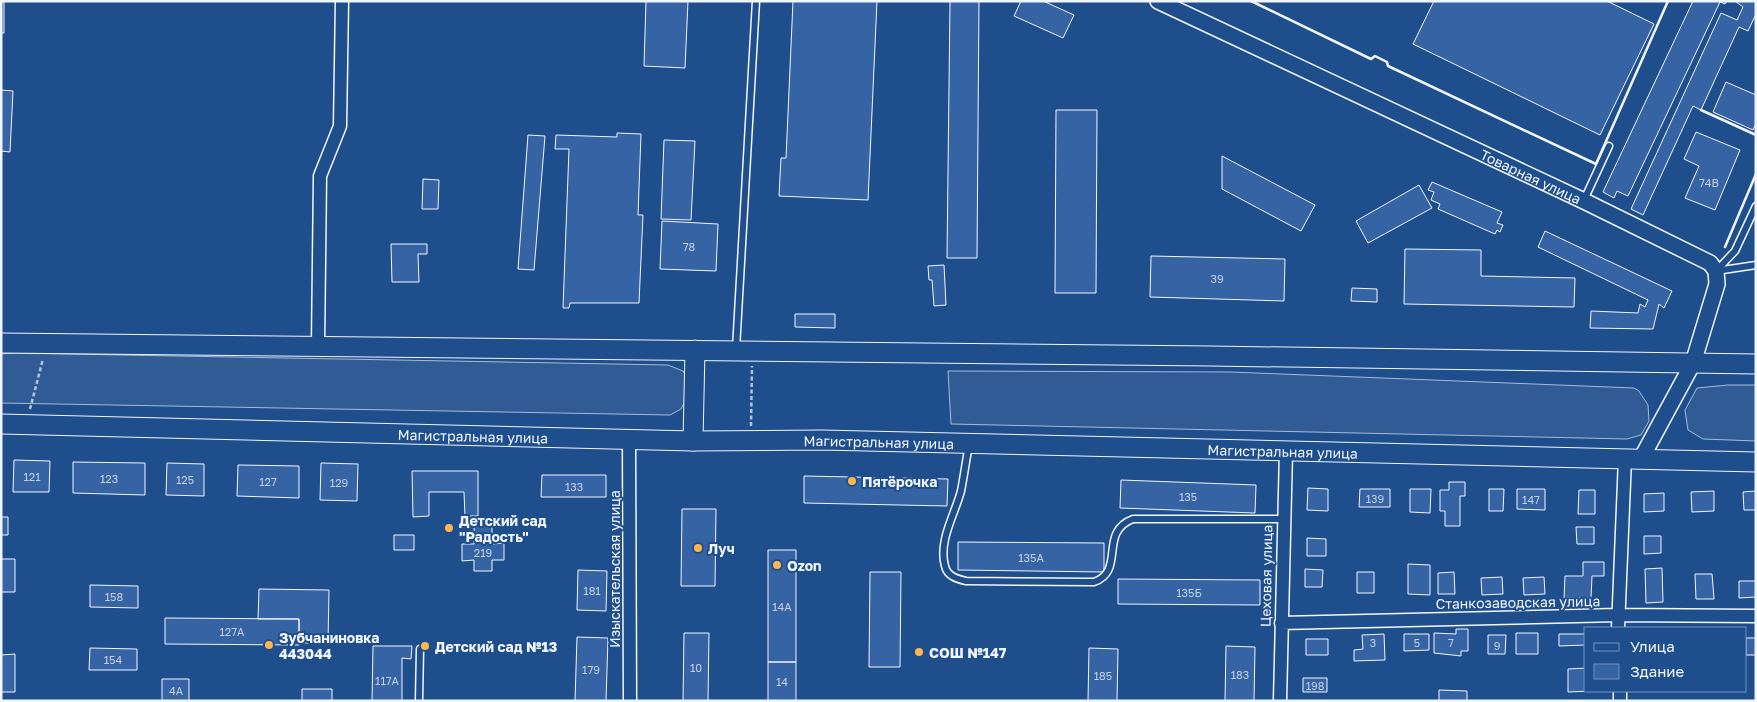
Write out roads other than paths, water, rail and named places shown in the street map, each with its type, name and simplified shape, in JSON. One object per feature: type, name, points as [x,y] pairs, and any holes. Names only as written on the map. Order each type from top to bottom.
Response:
[{"type":"main road","points":[[1,343],[1756,364]]},
{"type":"main road","points":[[693,440],[695,350]]},
{"type":"main road","name":"Магистральная улица","points":[[1,424],[1756,462]]},
{"type":"street","points":[[318,346],[320,176],[340,126],[342,1]]},
{"type":"street","name":"Товарная улица","points":[[1158,1],[1584,201],[1710,263],[1716,271]]},
{"type":"street","points":[[1618,627],[1633,459],[1693,363],[1715,295],[1717,284],[1716,271]]},
{"type":"street","name":"Изыскательская улица","points":[[629,438],[630,701]]},
{"type":"street","name":"Цеховая улица","points":[[1280,701],[1282,519],[1286,451]]},
{"type":"street","name":"Станкозаводская улица","points":[[1280,624],[1618,615],[1756,616]]},
{"type":"lane","points":[[744,351],[756,1]]},
{"type":"lane","points":[[1584,201],[1609,146]]},
{"type":"lane","points":[[1716,271],[1735,251],[1756,206]]},
{"type":"lane","points":[[1716,271],[1756,265]]},
{"type":"lane","points":[[969,444],[960,492],[944,551],[944,567],[948,573],[954,578],[966,581],[1094,582],[1102,579],[1109,571],[1114,535],[1118,527],[1133,519],[1282,519]]},
{"type":"lane","points":[[419,701],[420,649]]},
{"type":"place","name":"Пятёрочка","points":[[852,481]]},
{"type":"place","name":"Детский сад \"Радость\"","points":[[449,528]]},
{"type":"place","name":"Луч","points":[[698,548]]},
{"type":"place","name":"Ozon","points":[[777,565]]},
{"type":"place","name":"Зубчаниновка 443044","points":[[269,645]]},
{"type":"place","name":"Детский сад №13","points":[[425,646]]},
{"type":"place","name":"СОШ №147","points":[[919,652]]}]
